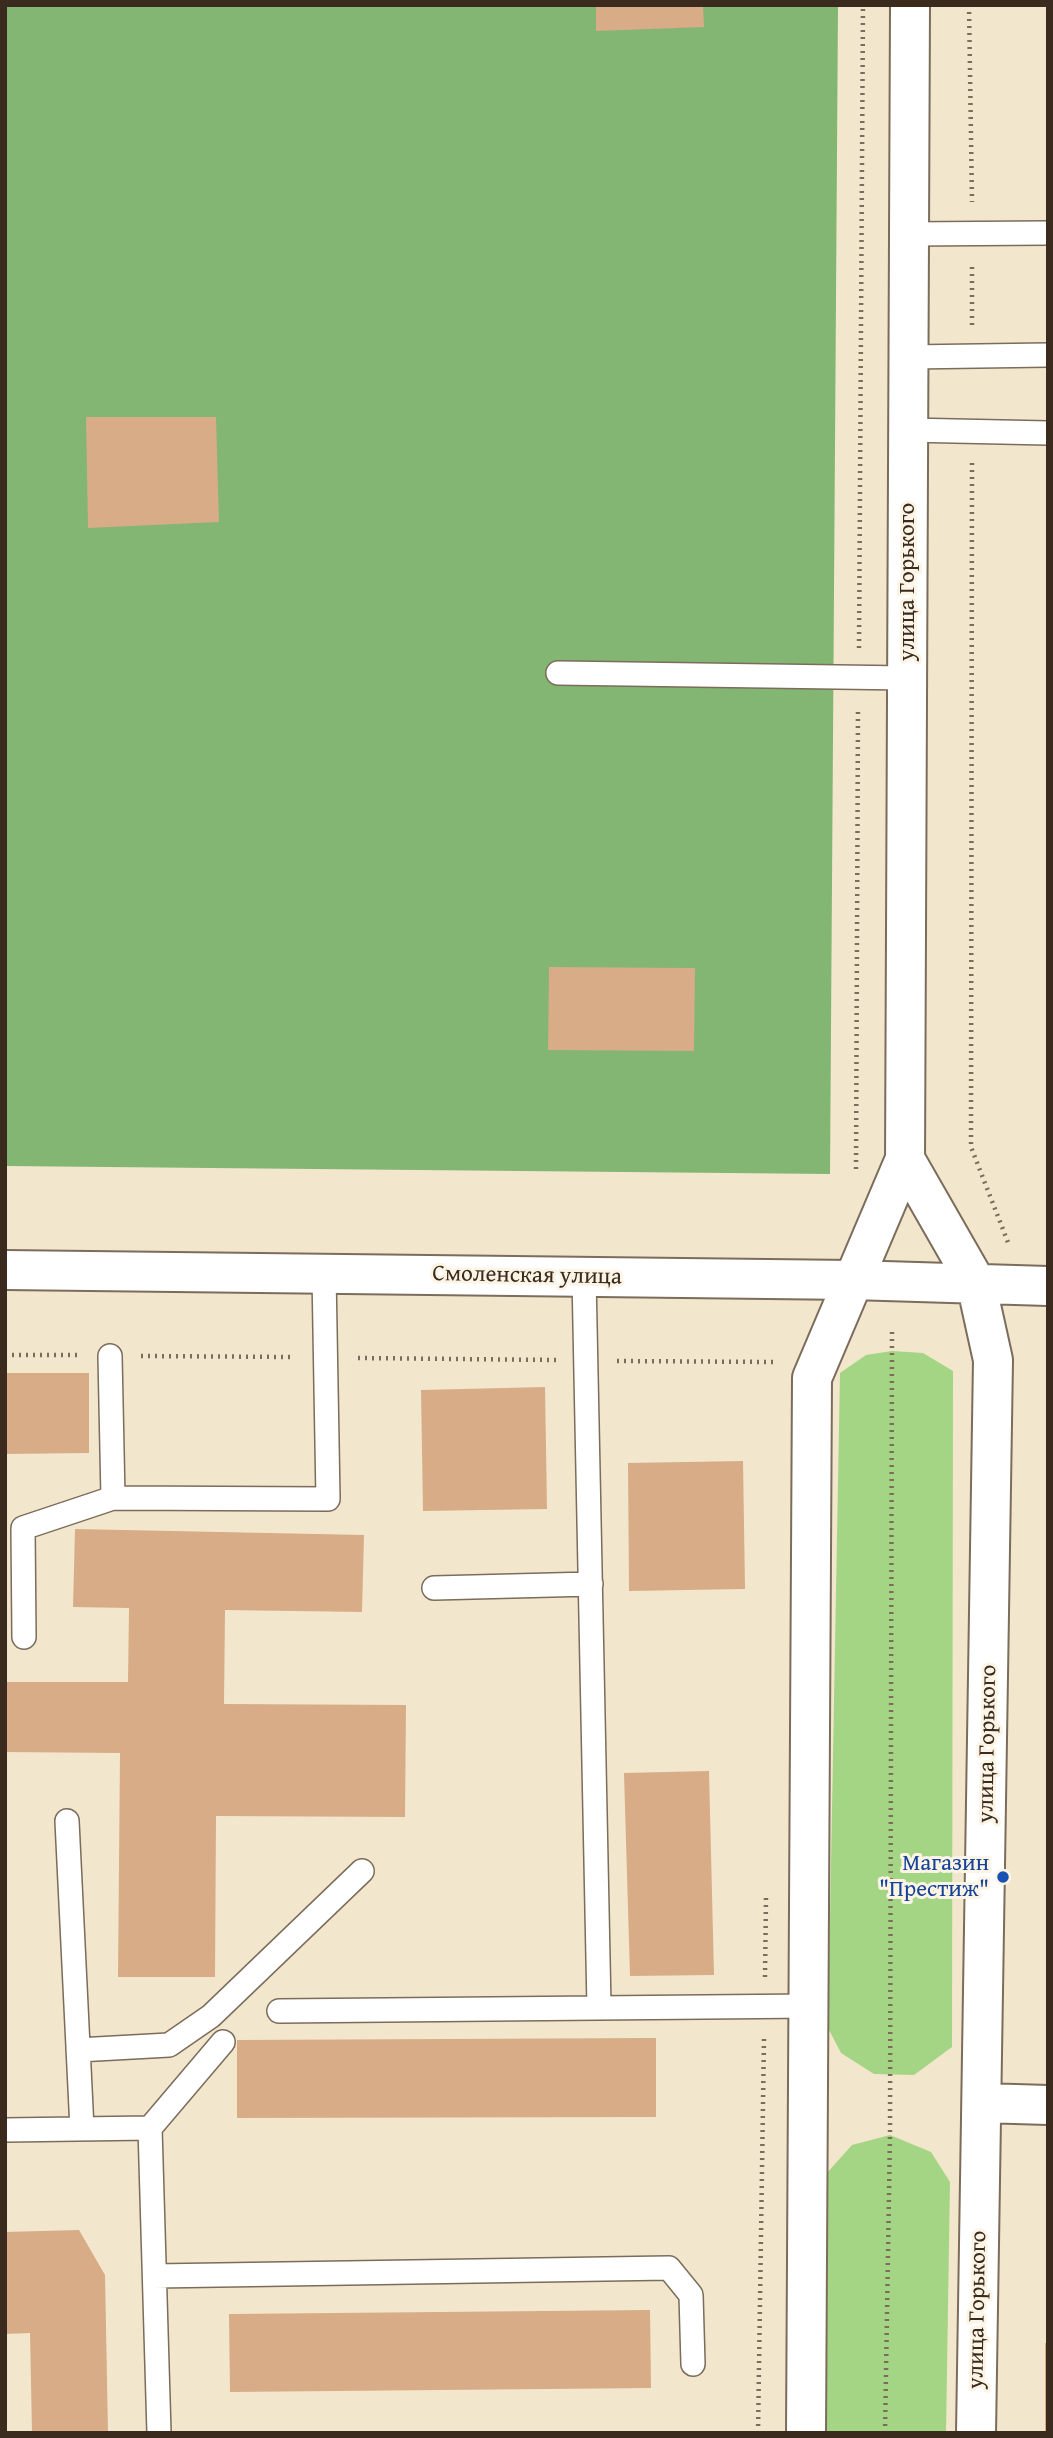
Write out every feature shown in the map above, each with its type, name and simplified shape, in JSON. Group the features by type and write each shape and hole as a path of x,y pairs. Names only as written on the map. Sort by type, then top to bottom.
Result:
{"street":[{"name":"улица Горького","path":"806,2433 811,2006 812,1378 905,1159 910,5"},
{"name":"улица Горького","path":"905,1159 976,1283 993,1360 976,2433"},
{"name":"Смоленская улица","path":"5,1269 852,1280 1036,1286"},
{"path":"982,2103 1048,2105"}],"lane":[{"path":"909,234 1048,233"},
{"path":"909,357 1048,355"},
{"path":"908,430 1048,433"},
{"path":"558,673 907,678"},
{"path":"24,1637 23,1528 113,1498 328,1499 324,1274"},
{"path":"584,1277 599,2007"},
{"path":"110,1356 113,1498"},
{"path":"434,1588 591,1584"},
{"path":"67,1821 82,2129"},
{"path":"78,2050 169,2045 211,2016 362,1871"},
{"path":"279,2011 764,2004 811,2006"},
{"path":"159,2433 150,2128 223,2042"},
{"path":"5,2130 150,2128"},
{"path":"155,2276 669,2268 691,2295 692,2364"}],"path":[{"path":"856,1175 863,5"},
{"path":"970,5 972,356"},
{"path":"972,432 971,1147 1036,1286"},
{"path":"885,2433 890,2135 892,1332"},
{"path":"774,1376 774,1362 780,1350"},
{"path":"5,1354 774,1362"},
{"path":"758,2433 766,1892"}],"green space":[{"path":"5,5 838,5 830,1174 5,1166"},
{"path":"892,1351 923,1353 953,1371 952,2047 914,2075 874,2074 841,2053 828,2028 840,1373 866,1355"},
{"path":"890,2135 931,2152 950,2182 946,2433 822,2433 826,2174 852,2145"}],"building":[{"path":"596,5 703,5 704,27 596,31"},
{"path":"86,417 216,417 219,522 88,528"},
{"path":"549,967 695,968 694,1051 548,1050"},
{"path":"5,1373 89,1373 89,1453 5,1454"},
{"path":"545,1387 547,1509 423,1511 421,1390"},
{"path":"743,1461 745,1589 629,1591 628,1463"},
{"path":"75,1529 364,1535 362,1612 225,1610 224,1704 406,1705 405,1817 216,1816 215,1977 118,1977 120,1753 5,1752 5,1682 128,1682 129,1608 73,1607"},
{"path":"709,1771 714,1975 630,1976 624,1773"},
{"path":"656,2038 656,2117 237,2118 237,2040"},
{"path":"79,2230 105,2275 108,2433 32,2433 30,2333 5,2334 5,2232"},
{"path":"650,2310 651,2388 230,2392 229,2314"},
{"path":"1045,2343 1048,2343 1048,2433 1045,2433"}],"place":[{"name":"Магазин \"Престиж\"","path":"1003,1877"}]}
